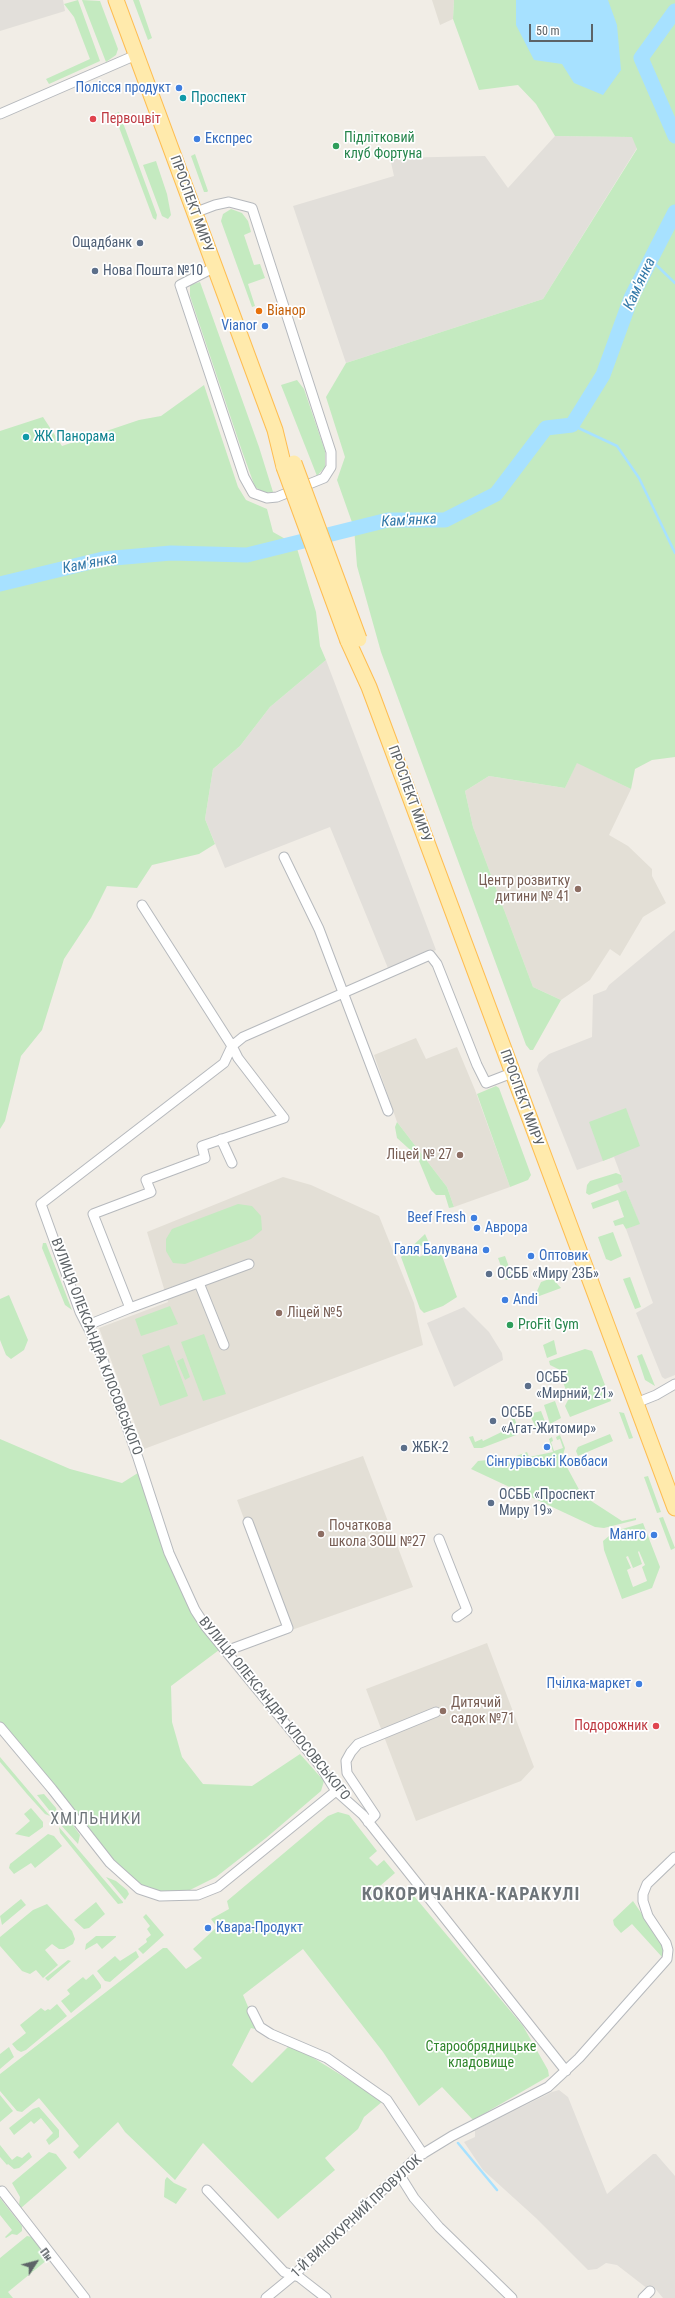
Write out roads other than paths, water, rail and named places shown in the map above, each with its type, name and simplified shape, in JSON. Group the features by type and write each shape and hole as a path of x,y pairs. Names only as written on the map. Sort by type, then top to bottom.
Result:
{"main road":[{"name":"ПРОСПЕКТ МИРУ","path":"116,0 289,465 369,687 512,1073 675,1508"}],"street":[{"path":"0,114 136,54"},
{"path":"194,213 229,202 252,208 331,452 331,467 324,478 277,497 267,498 253,493 244,478 180,285 215,267"},
{"path":"284,857 319,929 388,1111"},
{"path":"130,1308 93,1214 151,1192 146,1180 205,1158 202,1146 284,1118 257,1085 238,1058 232,1046 142,905"},
{"path":"232,1046 243,1036 430,955 437,964 477,1065 486,1083 512,1073"},
{"name":"ВУЛИЦЯ ОЛЕКСАНДРА КЛОСОВСЬКОГО","path":"232,1046 224,1063 41,1204 80,1312 88,1324 99,1349 136,1451 169,1553 195,1610 226,1651 321,1767 336,1791 368,1822 566,2071"},
{"path":"221,1139 232,1163"},
{"path":"88,1324 249,1264"},
{"path":"199,1283 224,1345"},
{"path":"636,1402 656,1395 675,1384"},
{"path":"226,1651 288,1628 248,1522"},
{"path":"439,1539 467,1610 457,1617"},
{"path":"368,1822 375,1815 346,1773 346,1761 351,1752 358,1744 436,1712"},
{"path":"0,1727 52,1789 95,1846 124,1877 139,1889 160,1896 185,1897 210,1892 226,1882 336,1791"},
{"name":"1-Й ВИНОКУРНИЙ ПРОВУЛОК","path":"266,2298 294,2276 399,2174 424,2154 548,2086 566,2071 666,1958 668,1950 666,1943 648,1916 642,1901 647,1884 675,1857"},
{"path":"252,2011 260,2027 266,2031 327,2058 387,2100 424,2154"},
{"path":"399,2174 414,2198 439,2227 512,2298"},
{"path":"207,2190 284,2272 294,2276 326,2298"},
{"path":"2,2191 85,2298"},
{"path":"643,2298 650,2291"}],"water":[{"path":"516,0 608,0 617,25 621,70 603,95 574,83 562,64 534,60 516,25"}],"waterway":[{"name":"Кам'янка","path":"675,11 641,58 675,136"},
{"name":"Кам'янка","path":"0,584 103,559 171,553 247,555 388,520 445,520 496,494 546,428 572,425 603,375 631,298 675,212"},
{"path":"651,260 675,283"},
{"path":"572,425 617,446 639,478 675,553"},
{"path":"458,2143 497,2190"}],"place":[{"name":"Полісся продукт","path":"179,88"},
{"name":"Проспект","path":"183,98"},
{"name":"Первоцвіт","path":"93,119"},
{"name":"Експрес","path":"197,139"},
{"name":"Підлітковий клуб Фортуна","path":"336,146"},
{"name":"Ощадбанк","path":"140,243"},
{"name":"Нова Пошта №10","path":"95,271"},
{"name":"Віанор","path":"259,311"},
{"name":"Vianor","path":"265,326"},
{"name":"ЖК Панорама","path":"26,437"},
{"name":"Центр розвитку дитини № 41","path":"578,889"},
{"name":"Ліцей № 27","path":"460,1155"},
{"name":"Beef Fresh","path":"474,1218"},
{"name":"Аврора","path":"477,1228"},
{"name":"Галя Балувана","path":"486,1250"},
{"name":"Оптовик","path":"531,1256"},
{"name":"ОСББ «Миру 23Б»","path":"489,1274"},
{"name":"Andi","path":"505,1300"},
{"name":"Ліцей №5","path":"279,1313"},
{"name":"ProFit Gym","path":"510,1325"},
{"name":"ОСББ «Мирний, 21»","path":"528,1386"},
{"name":"ОСББ «Агат-Житомир»","path":"493,1421"},
{"name":"Сінгурівські Ковбаси","path":"547,1447"},
{"name":"ЖБК-2","path":"404,1448"},
{"name":"ОСББ «Проспект Миру 19»","path":"491,1503"},
{"name":"Початкова школа ЗОШ №27","path":"321,1534"},
{"name":"Манго","path":"654,1535"},
{"name":"Пчілка-маркет","path":"639,1684"},
{"name":"Дитячий садок №71","path":"443,1711"},
{"name":"Подорожник","path":"656,1726"},
{"name":"Квара-Продукт","path":"208,1928"}],"district":[{"name":"ХМІЛЬНИКИ","path":"96,1820"},
{"name":"КОКОРИЧАНКА-КАРАКУЛІ","path":"471,1895"}],"park label":[{"name":"Старообрядницьке кладовище","path":"481,2056"}]}
